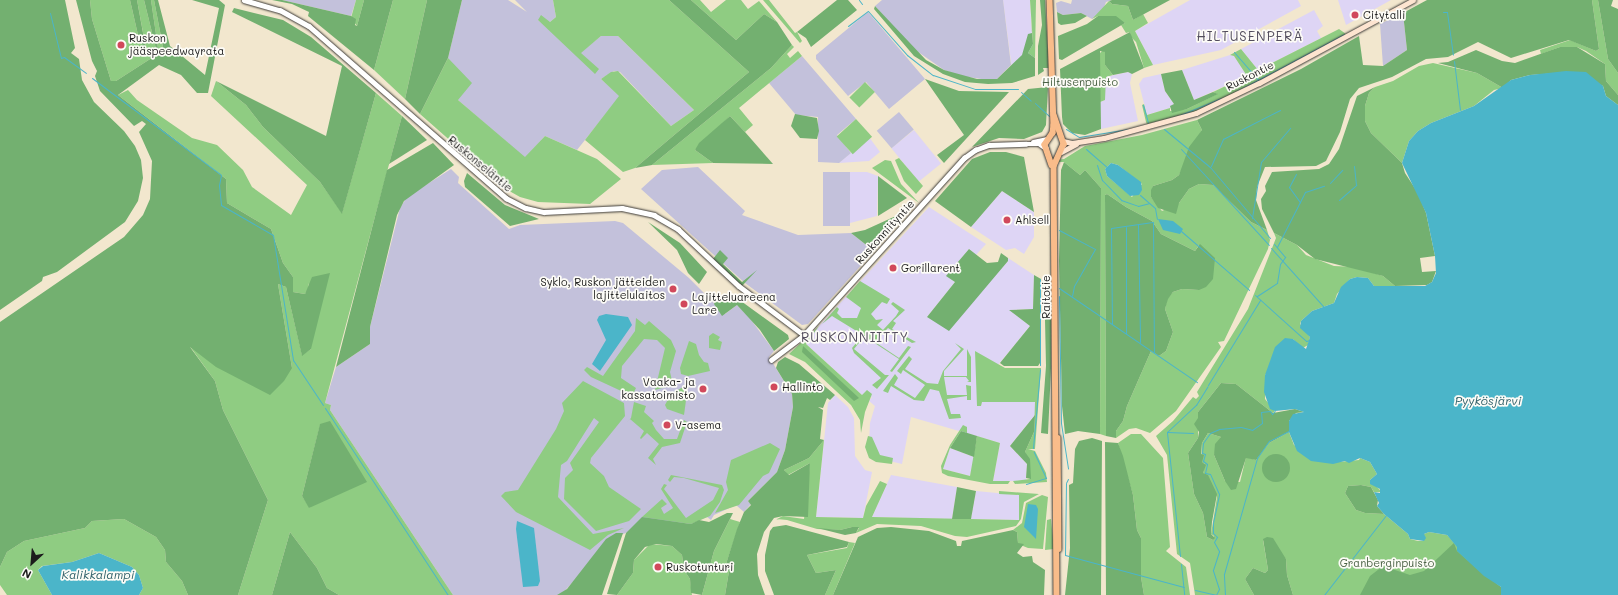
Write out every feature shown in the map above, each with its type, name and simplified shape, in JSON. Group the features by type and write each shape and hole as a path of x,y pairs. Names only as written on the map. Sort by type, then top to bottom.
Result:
{"main road":[{"path":"1051,0 1054,130 1048,138 1046,149 1059,153"},
{"name":"Ruskontie","path":"1059,153 1084,141 1154,126 1228,99 1413,0"},
{"path":"1048,138 1062,140 1054,115"},
{"name":"Ruskontie","path":"1062,140 1084,141"},
{"name":"Raitotie","path":"1057,595 1057,563 1060,540 1060,478 1056,422 1054,160 1059,153 1062,140"},
{"name":"Raitotie","path":"1046,149 1054,171"}],"street":[{"name":"Ruskonseläntie","path":"244,0 280,10 309,26 506,198 526,208 544,212 622,208 654,215 678,229 739,286 804,335"},
{"name":"Ruskonniityntie","path":"1026,144 1048,138"},
{"name":"Ruskonniityntie","path":"771,360 804,335 964,158 975,150 989,145 1040,144 1046,149"}],"shaded area":[{"path":"282,0 356,0 351,16"},
{"path":"462,0 508,0 527,12 515,0 553,0 556,17 550,22 538,20 599,68 580,53 601,36 618,36 694,110 671,126 620,72 614,71 601,79 620,96 577,150 545,136 525,158 458,100 448,58"},
{"path":"882,0 1003,0 1011,65 997,79 988,80 961,76 944,70 911,47 875,6"},
{"path":"1003,0 1030,0 1034,71 1013,77"},
{"path":"1072,0 1112,0 1106,2 1103,10 1092,19 1081,13 1063,15 1057,12 1056,3 1061,1 1071,4"},
{"path":"1190,0 1298,0 1301,6 1221,50 1153,65 1135,31"},
{"path":"1338,0 1391,0 1346,25"},
{"path":"1314,10 1323,26 1317,31 1321,38 1258,70 1241,49"},
{"path":"868,12 925,79 889,109 866,82 848,96 816,59 816,55"},
{"path":"1403,13 1407,50 1383,66 1380,24"},
{"path":"1230,55 1234,56 1247,76 1194,100 1182,70"},
{"path":"802,56 856,119 837,135 851,153 839,163 818,162 818,117 796,115 769,83"},
{"path":"1128,72 1132,74 1130,83 1138,121 1101,129 1100,102 1105,100 1105,77"},
{"path":"1161,74 1165,91 1174,104 1170,108 1147,115 1139,84 1143,78"},
{"path":"899,112 914,130 892,148 877,131"},
{"path":"914,130 941,163 919,182 891,148"},
{"path":"869,137 880,152 869,161 839,163"},
{"path":"698,167 745,211 742,215 798,235 851,233 874,251 808,324 802,325 745,283 641,189 662,170"},
{"path":"451,169 459,177 458,183 509,229 520,225 615,221 623,223 689,278 725,314 737,305 749,317 774,351 769,357 792,394 793,407 785,450 777,472 748,501 751,504 744,512 736,505 714,515 711,520 707,517 691,524 655,520 612,539 561,595 453,595 330,410 331,405 325,403 336,367 370,344 370,327 400,208 407,197"},
{"path":"823,172 850,172 850,226 823,226"},
{"path":"850,172 867,172 878,176 877,216 850,223"},
{"path":"1002,191 1034,212 1034,237 1024,254 1015,248 1006,250 971,227"},
{"path":"929,207 986,244 976,255 969,249 947,276 955,282 927,317 978,295 1008,261 1008,258 1034,275 1033,309 1010,310 1030,326 998,365 1035,402 1035,415 1010,446 1027,464 1026,481 993,481 1000,443 911,417 902,464 881,459 869,444 870,423 875,406 869,401 872,397 862,395 806,344 819,326"},
{"path":"835,395 848,407 854,418 855,456 865,470 872,472 863,518 816,517 828,403"},
{"path":"950,448 974,457 970,476 943,469"},
{"path":"891,475 957,487 952,519 872,517"},
{"path":"976,491 1019,495 1019,520 971,519"}],"green space":[{"path":"0,0 65,0 75,48 71,53 79,59 82,80 94,102 124,131 135,146 141,160 143,178 138,201 125,222 57,272 43,277 42,281 0,310"},
{"path":"76,0 90,0 92,19 111,81 116,81 161,52 163,47 154,0 158,0 170,46 205,75 219,8 192,0 219,0 225,5 208,93 197,93 181,75 159,65 118,95 226,179 227,203 271,229 283,263 293,277 293,292 305,294 312,277 330,273 311,349 302,356 286,287 278,284 292,368 284,381 270,395 216,367 190,347 215,381 223,410 268,500 238,595 188,595 182,581 166,562 165,550 156,537 124,519 92,521 85,528 24,541 7,552 0,567 0,322 124,237 143,215 150,199 152,161 139,132 146,124 142,121 134,126 100,91 95,76 97,71 92,61"},
{"name":"Ruskon jääspeedwayrata","path":"90,0 130,0 138,35 147,54 137,0 144,0 156,49 158,48 151,0 154,0 163,47 161,52 116,81 111,81 92,19"},
{"path":"130,0 137,0 147,55 138,35"},
{"path":"144,0 151,0 158,48 156,49"},
{"path":"272,0 282,0 351,16 356,19 355,25 357,26 364,0 393,0 374,70 308,16 309,12 292,4"},
{"path":"356,0 364,0 357,26 351,18"},
{"path":"393,0 427,0 405,99 374,70"},
{"path":"427,0 462,0 448,58 420,114 405,99"},
{"path":"553,0 669,0 749,72 635,168 623,172 585,140 619,96 601,79 611,72 618,71 671,126 694,110 618,36 601,36 581,53 599,69 595,74 538,20 541,15 550,22 556,17"},
{"path":"669,0 691,0 736,40 764,14 777,22 792,45 771,68 652,165 635,168 749,72"},
{"path":"691,0 700,0 711,12 726,0 741,0 748,9 759,1 777,22 764,14 736,40"},
{"path":"763,0 769,0 795,33 797,32 802,41 800,43"},
{"path":"837,0 848,0 857,10 811,47 806,38 797,32"},
{"path":"1030,0 1036,0 1035,58 1028,53 1033,44"},
{"path":"1040,0 1045,0 1049,68 1043,68 1044,71 1038,75 1038,46 1042,25"},
{"path":"1170,0 1133,20 1128,6 1112,4 1109,1"},
{"path":"1427,0 1592,0 1599,49 1596,51 1569,40 1511,58 1478,42 1448,57 1426,59 1392,77 1359,88 1350,99 1340,132 1326,161 1316,166 1265,167 1257,187 1256,200 1267,230 1251,222 1213,185 1199,184 1189,189 1179,203 1176,214 1158,208 1151,197 1151,190 1153,186 1172,180 1179,175 1189,147 1202,130 1197,120 1301,69 1359,36 1363,65 1383,66 1407,50 1403,13"},
{"path":"1592,0 1598,0 1608,59 1618,73 1618,95 1606,81 1605,64 1586,51 1577,47 1560,47 1541,54 1540,50 1570,40 1596,51 1599,49"},
{"path":"1598,0 1613,0 1611,6 1618,9 1618,73 1608,59"},
{"path":"1109,1 1112,4 1128,6 1133,20 1143,14 1148,23 1135,31 1153,65 1144,68 1136,42 1131,37 1130,32 1126,33 1121,25 1125,23 1098,16 1092,19"},
{"path":"875,6 926,60 944,70 977,79 997,79 1022,55 1028,34 1032,33 1031,17 1033,44 1028,53 1035,58 1035,76 1012,83 988,84 965,82 943,74 914,56 874,9"},
{"path":"234,8 283,20 311,37 376,93 342,214 320,182 263,127 246,105 216,81 326,136 342,66 232,12"},
{"path":"1057,12 1063,15 1081,13 1087,16 1075,23 1061,25 1058,23"},
{"path":"1098,16 1116,16 1125,23 1062,60 1059,59 1058,36 1087,24"},
{"path":"1339,29 1346,34 1259,81 1194,112 1147,124 1146,122 1142,105 1144,104 1147,115 1170,108 1170,111 1187,109 1217,94 1213,92 1247,76 1234,56 1230,55 1241,49 1258,70"},
{"name":"Hiltusenpuisto","path":"1130,32 1144,68 1132,74 1128,72 1113,75 1105,65 1105,52 1100,51 1101,129 1085,135 1072,133 1063,124 1060,69"},
{"path":"792,45 794,47 787,54 790,58 798,51 802,56 739,108 753,125 745,132 730,116 695,150 713,163 652,165 771,68"},
{"path":"1560,47 1577,47 1605,64 1606,81 1618,95 1618,105 1606,96 1603,86 1573,72 1530,75 1511,80 1503,88 1477,73 1438,63 1448,62 1476,50 1502,61 1515,63"},
{"path":"1103,50 1105,52 1105,65 1113,75 1106,77 1105,100 1100,102 1099,54"},
{"path":"448,58 472,83 458,100 525,157 545,136 597,159 621,179 590,204 538,202 520,197 504,188 420,114"},
{"path":"1433,63 1477,73 1503,88 1494,90 1474,106 1431,123 1418,131 1409,141 1402,163 1371,133 1365,121 1365,106 1369,93 1375,87 1393,81 1419,66"},
{"path":"1182,70 1194,100 1213,92 1218,94 1187,109 1172,113 1170,106 1174,104 1165,91 1161,74"},
{"path":"925,79 959,91 1009,92 944,163 937,155 964,135"},
{"path":"216,81 246,105 263,127 320,182 342,213 376,93 402,116 325,403 331,405 330,410 453,595 339,595 327,588 317,568 290,532 272,595 238,595 268,500 223,410 215,381 189,345 292,368 278,284 286,287 302,355 311,349 309,283 305,294 293,292 293,277 283,263 271,229 227,203 226,179 118,95 128,90 137,100 192,138 217,145 243,170 252,187 291,215 307,185 211,96","holes":["320,425 310,508 302,496"]},
{"path":"865,82 875,92 859,107 849,98"},
{"path":"1048,87 1046,125 1042,132 1024,139 999,138 972,147 1028,89"},
{"path":"1375,87 1369,93 1365,106 1365,121 1371,133 1402,163 1405,173 1418,193 1426,213 1435,256 1420,258 1422,272 1436,271 1432,282 1427,285 1395,286 1383,276 1315,259 1297,245 1274,233 1262,209 1261,199 1266,191 1265,186 1272,172 1319,169 1329,164 1339,149 1357,96"},
{"path":"795,114 817,118 819,131 817,139 800,138 791,126"},
{"path":"402,116 427,140 389,164"},
{"path":"730,116 773,164 713,163 695,150 699,143"},
{"path":"856,119 872,137 853,154 837,136"},
{"path":"1197,120 1202,130 1179,175 1172,180 1153,186 1151,197 1162,211 1179,203 1189,189 1199,184 1213,185 1251,222 1267,230 1270,240 1268,249 1224,341 1218,342 1221,347 1176,411 1150,433 1136,428 1129,429 1116,438 1116,431 1123,421 1127,406 1151,351 1159,356 1166,351 1173,332 1165,309 1167,299 1173,292 1182,289 1199,290 1199,245 1195,251 1161,234 1152,221 1126,207 1107,194 1105,195 1106,436 1100,434 1101,188 1085,170 1080,175 1064,162 1055,162 1056,160 1064,159 1085,146 1142,135","holes":["1111,163 1118,165 1142,184 1132,197 1107,176 1105,169"]},
{"path":"433,143 454,165 404,201 397,215 370,327 370,344 336,367 387,170"},
{"path":"990,152 1006,152 1024,157 1034,212 1002,191 971,227 935,201 972,159"},
{"path":"899,158 923,186 916,194 904,181 895,160"},
{"path":"885,160 891,161 901,184 919,203 872,168"},
{"path":"1064,162 1080,175 1085,170 1101,188 1100,434 1078,431 1065,434 1062,406 1059,261 1061,170"},
{"path":"467,173 505,205 539,219 510,226 465,187 464,181"},
{"path":"878,176 907,198 878,216"},
{"path":"1107,194 1126,207 1152,221 1161,234 1195,251 1200,244 1215,258 1213,279 1206,287 1199,290 1182,289 1173,292 1168,299 1165,309 1173,332 1166,351 1159,356 1151,351 1127,406 1123,421 1116,431 1116,438 1106,436 1105,195"},
{"path":"909,210 874,251 851,233 865,230"},
{"path":"648,222 680,243 707,272 699,284 688,273 677,250"},
{"name":"Granberginpuisto","path":"1274,233 1297,245 1306,255 1334,266 1355,267 1383,276 1395,286 1374,286 1368,278 1357,277 1350,279 1337,294 1334,303 1312,311 1301,321 1300,324 1310,337 1308,345 1303,348 1293,339 1265,375 1265,399 1275,411 1273,413 1236,384 1221,383 1198,412 1198,438 1188,453 1194,494 1203,513 1207,537 1213,540 1214,536 1211,534 1217,497 1203,473 1205,464 1201,462 1202,443 1208,433 1221,437 1214,455 1225,481 1240,482 1246,457 1256,460 1269,443 1289,432 1294,445 1328,463 1359,460 1360,458 1370,462 1377,474 1370,480 1382,492 1374,492 1371,487 1361,485 1348,486 1345,493 1356,510 1365,513 1384,514 1408,534 1410,539 1424,541 1424,534 1429,532 1447,535 1501,595 1293,595 1287,575 1286,559 1263,540 1268,570 1265,573 1253,568 1245,579 1254,595 1195,595 1190,563 1177,554 1167,455 1156,436 1173,421 1193,397 1196,399 1199,396 1197,392 1248,309 1276,238"},
{"path":"969,249 987,263 998,262 1001,253 1008,258 1008,261 949,331 927,317 955,282 946,276"},
{"path":"720,250 728,258 723,264 742,282 757,270 742,286 713,259"},
{"path":"1034,275 1041,279 1040,363 1038,366 1004,366 1000,363 1030,326 1009,310 1033,309"},
{"path":"860,281 890,299 887,304 882,302 871,314 876,320 883,319 877,325 883,330 896,316 899,311 891,304 893,302 905,310 893,321 896,323 892,329 916,342 912,343 888,328 875,342 899,358 908,346 911,347 892,372 890,371 899,359 864,336 866,340 863,338 854,349 885,375 889,375 877,389 872,385 881,378 854,353 852,348 863,335 832,316 822,324 837,307 839,309 837,313 842,318 857,318 861,308 846,297"},
{"path":"728,295 734,296 788,335 789,339 774,351 760,330 737,305 722,316 714,304 716,299"},
{"path":"1048,316 1051,318 1051,368 1048,434 1041,433 1046,366 1045,320"},
{"path":"636,318 645,325 649,321 671,340 676,351 670,372 673,385 655,390 665,348 657,340 644,339 622,366 621,378 636,388 632,396 591,377 584,370 587,367 603,376 635,331"},
{"path":"819,326 806,344 862,395 867,390 872,394 865,412 861,433 860,420 851,405 805,362 789,354"},
{"path":"713,333 720,337 718,340 722,342 720,350 709,348 709,336"},
{"path":"689,341 696,344 699,355 704,362 708,363 710,371 688,376 681,374 680,368"},
{"path":"955,343 964,349 944,371 944,376 967,376 967,349 971,357 971,382 967,382 969,381 966,377 944,377 947,395 967,395 966,385 971,386 971,400 967,400 967,396 947,399 951,414 960,414 961,418 949,419 939,391 930,389 924,401 914,400 891,386 888,393 883,391 895,374 898,378 894,385 915,398 925,385 903,370 901,374 897,371 909,356 912,359 905,369 927,383 938,384 943,371 961,349"},
{"path":"803,346 859,398 854,401 802,352"},
{"path":"975,351 1005,368 1041,368 1035,449 1028,449 1035,451 1046,473 1047,482 1015,484 1013,481 1030,479 1025,452 1034,432 1035,402 982,402 981,406 977,406"},
{"path":"785,357 799,364 835,395 830,400 827,398 823,408 818,407 823,410 820,439 824,440 809,458 784,470 789,475 810,463 808,517 783,516 774,518 764,532 757,554 758,575 765,595 725,595 729,571 726,568 726,564 744,512 751,505 748,501 777,472 785,450 793,407 792,394 776,368 778,362"},
{"path":"583,381 624,403 625,416 591,458 590,463 604,476 609,487 641,509 629,521 596,531 564,499 565,478 573,470 570,463 599,422 594,418 567,461 561,465 558,497 593,534 624,528 608,535 590,550 516,512 501,496 505,492 518,490 556,429 564,411 562,403"},
{"path":"1221,383 1236,384 1273,413 1295,409 1304,412 1296,413 1289,421 1289,432 1269,443 1256,460 1246,458 1236,489 1231,490 1225,481 1214,455 1215,444 1221,437 1208,433 1202,443 1201,454 1204,455 1202,462 1206,465 1203,473 1208,475 1217,494 1212,522 1211,534 1215,538 1213,540 1207,537 1203,513 1194,494 1188,453 1198,438 1199,432 1194,424 1198,418 1198,412"},
{"path":"683,387 687,393 684,415 667,409 665,405 671,394"},
{"path":"634,402 646,406 644,412 654,421 652,423 664,439 677,439 684,420 687,422 680,443 662,447 653,459 656,465 648,458 659,444 647,433 641,439 640,438 644,431 630,419"},
{"path":"1035,415 1034,432 1025,452 1030,459 1031,479 1026,478 1027,464 1010,446"},
{"path":"330,421 367,482 309,508 302,496 320,424"},
{"path":"963,425 967,427 967,433 961,431 950,448 943,469 970,476 977,436 1000,443 993,481 1010,481 1008,484 990,484 948,476 942,473 941,466 950,445"},
{"path":"961,431 977,436 974,457 950,448"},
{"path":"1131,434 1141,434 1163,458 1170,547 1166,551 1186,567 1190,595 1144,595 1141,577 1141,538 1137,530 1133,495 1118,443"},
{"path":"868,436 872,437 880,455 893,458 892,464 876,462 869,458 865,447"},
{"path":"1092,438 1102,441 1101,595 1065,595 1070,548 1069,485 1073,483 1075,449 1079,441"},
{"path":"824,440 816,517 863,518 866,506 880,481 887,484 872,517 1019,520 1019,495 999,494 999,491 1039,494 1024,502 1021,519 1016,526 967,537 955,536 921,526 877,524 856,533 859,528 852,527 840,530 817,529 787,520 777,519 783,516 804,519 810,463 788,475 784,470 809,458"},
{"path":"1105,442 1118,443 1123,456 1133,495 1137,530 1141,538 1141,577 1144,595 1106,595"},
{"path":"770,443 780,449 769,473 763,476 739,505 715,513 728,490 726,482 731,460"},
{"path":"1276,454 1286,458 1290,468 1286,478 1276,482 1266,478 1262,468 1266,458"},
{"path":"671,475 722,485 724,490 720,502 710,516 691,524 642,517 662,499 667,504 661,508 664,514 673,508 661,489 664,484 667,485 664,489 686,518 713,500 719,488 684,478 674,477 670,482 668,480"},
{"path":"1361,485 1371,487 1378,500 1377,506 1384,514 1365,513 1356,510 1345,493 1348,486"},
{"path":"957,487 976,491 971,519 952,519"},
{"path":"1042,495 1048,497 1043,549 1028,548 1018,544 1017,532 1013,530 1022,523 1026,503"},
{"path":"727,513 733,513 714,551 702,595 691,593 690,579 684,570 682,555 672,546 656,544 645,547 634,560 633,573 617,595 607,594 626,533 642,517 691,524 699,520 709,522"},
{"path":"124,519 156,537 165,550 166,562 182,581 188,595 139,595 143,588 139,575 132,567 99,553 72,562 42,566 38,570 52,595 7,595 0,585 0,567 7,552 24,541 85,528 92,521"},
{"name":"Ruskotunturi","path":"730,519 740,522 726,564 729,571 725,595 702,595 714,551"},
{"path":"1051,519 1054,549 1045,550 1047,520"},
{"path":"786,525 849,542 847,547 807,555 816,573 836,570 825,595 774,595 765,571 765,555 770,531 773,527"},
{"path":"859,527 856,533 845,535 817,528 840,530"},
{"path":"891,527 929,531 956,541 957,546 961,546 962,541 1013,530 1017,532 1018,543 1024,544 1017,553 1023,557 1032,556 1033,562 1045,570 1044,595 833,595 858,537 877,528"},
{"path":"290,532 317,568 327,588 339,595 272,595"},
{"path":"616,533 623,533 602,595 557,595 567,589 606,539"},
{"path":"1267,537 1273,538 1286,559 1287,575 1293,595 1254,595 1245,579 1253,568 1265,573 1268,570 1263,539"},
{"path":"849,542 855,543 833,595 825,595 836,570 816,573 807,555 847,548"},
{"path":"1454,543 1457,551 1501,587 1501,595 1360,595 1370,576 1383,566 1410,575 1424,571"},
{"name":"Ruskotunturi","path":"650,544 672,546 682,555 684,570 690,579 692,595 617,595 633,573 634,560"}],"water":[{"name":"Pyykösjärvi","path":"1566,71 1586,72 1603,86 1606,96 1618,105 1618,595 1501,595 1501,587 1484,576 1457,551 1457,547 1447,535 1429,532 1424,534 1426,538 1424,541 1410,539 1408,534 1384,514 1377,506 1379,503 1374,492 1380,493 1380,489 1370,484 1370,480 1377,474 1370,462 1360,458 1349,463 1345,461 1333,464 1311,461 1297,451 1289,432 1289,421 1293,414 1304,412 1295,409 1275,411 1270,409 1264,392 1265,375 1275,347 1285,338 1293,339 1306,349 1310,337 1300,328 1301,321 1312,311 1334,303 1341,287 1350,279 1357,277 1368,278 1374,286 1425,286 1432,282 1436,273 1435,256 1426,213 1402,163 1409,141 1418,131 1431,123 1474,106 1511,80 1530,75"},
{"path":"1111,163 1118,165 1141,182 1142,190 1139,195 1130,196 1107,176 1105,169"},
{"path":"1158,219 1173,221 1183,229 1180,234 1163,230"},
{"path":"606,314 628,317 632,325 600,371 592,364 606,340 597,320 599,316"},
{"path":"1028,504 1036,505 1038,509 1036,539 1024,527"},
{"path":"517,521 534,528 540,581 538,586 523,587 516,529"},
{"name":"Kalikkalampi","path":"99,553 132,567 139,575 143,588 139,595 52,595 38,570 43,566 72,562"}],"waterway":[{"path":"859,0 862,4"},
{"path":"848,26 868,11 907,55 933,75 975,89 1018,89"},
{"path":"1443,12 1447,12 1453,55"},
{"path":"50,13 61,58 64,57 86,73"},
{"path":"1237,91 1344,34"},
{"path":"1234,52 1258,80"},
{"path":"1454,61 1460,110"},
{"path":"92,78 221,175 219,185 221,205 273,235 293,360 323,405"},
{"path":"1021,92 1031,101"},
{"path":"1180,115 1221,98"},
{"path":"1035,103 1049,116"},
{"path":"1143,105 1148,122"},
{"path":"1211,166 1223,139 1280,110"},
{"path":"1252,218 1261,162 1290,128"},
{"path":"1066,129 1079,137 1128,129"},
{"path":"1164,129 1210,167 1270,238"},
{"path":"1086,149 1107,167"},
{"path":"1181,149 1269,245"},
{"path":"1097,165 1102,180 1121,200 1138,206 1149,203"},
{"path":"1339,200 1356,185 1354,166"},
{"path":"1330,183 1342,170"},
{"path":"1296,174 1289,187 1300,202"},
{"path":"1277,247 1305,192 1324,186"},
{"path":"1140,195 1155,208 1157,219"},
{"path":"1112,324 1111,228 1153,222 1154,352"},
{"path":"1138,224 1140,342"},
{"path":"1126,227 1126,333"},
{"path":"1059,230 1095,249 1074,286 1072,296"},
{"path":"1181,231 1249,290"},
{"path":"1257,296 1277,283 1280,264 1285,257 1274,244"},
{"path":"1271,248 1324,307"},
{"path":"1040,279 1040,365"},
{"path":"1044,282 1051,287"},
{"path":"1059,288 1197,382"},
{"path":"1255,295 1306,341 1310,340"},
{"path":"1059,296 1061,423 1068,468"},
{"path":"1208,385 1260,300"},
{"path":"1033,448 1040,369"},
{"path":"1180,556 1167,432 1196,405 1208,386"},
{"path":"325,408 448,595"},
{"path":"1216,595 1219,589 1213,570 1219,551 1214,542 1217,537 1213,533 1213,523 1219,494 1210,474 1205,473 1207,464 1203,461 1205,454 1202,453 1203,443 1210,433 1219,429 1241,427 1252,430 1262,423 1261,412 1270,411 1272,414 1275,411"},
{"path":"1225,595 1224,574 1257,458 1269,441 1289,431"},
{"path":"1167,432 1193,433"},
{"path":"1026,484 1046,478 1034,452"},
{"path":"1068,479 1066,483 1065,555 1184,587"},
{"path":"1324,595 1386,515"},
{"path":"1181,564 1184,595"},
{"path":"1195,590 1216,595"}],"place":[{"name":"Citytalli","path":"1355,15"},
{"name":"Ruskon jääspeedwayrata","path":"121,45"},
{"name":"Ahlsell","path":"1007,220"},
{"name":"Gorillarent","path":"893,268"},
{"name":"Syklo, Ruskon jätteiden lajittelulaitos","path":"673,289"},
{"name":"Lajitteluareena Lare","path":"684,304"},
{"name":"Hallinto","path":"774,387"},
{"name":"Vaaka- ja kassatoimisto","path":"703,389"},
{"name":"V-asema","path":"667,425"},
{"name":"Ruskotunturi","path":"658,567"}],"district":[{"name":"HILTUSENPERÄ","path":"1250,36"},
{"name":"RUSKONNIITTY","path":"855,337"}]}
